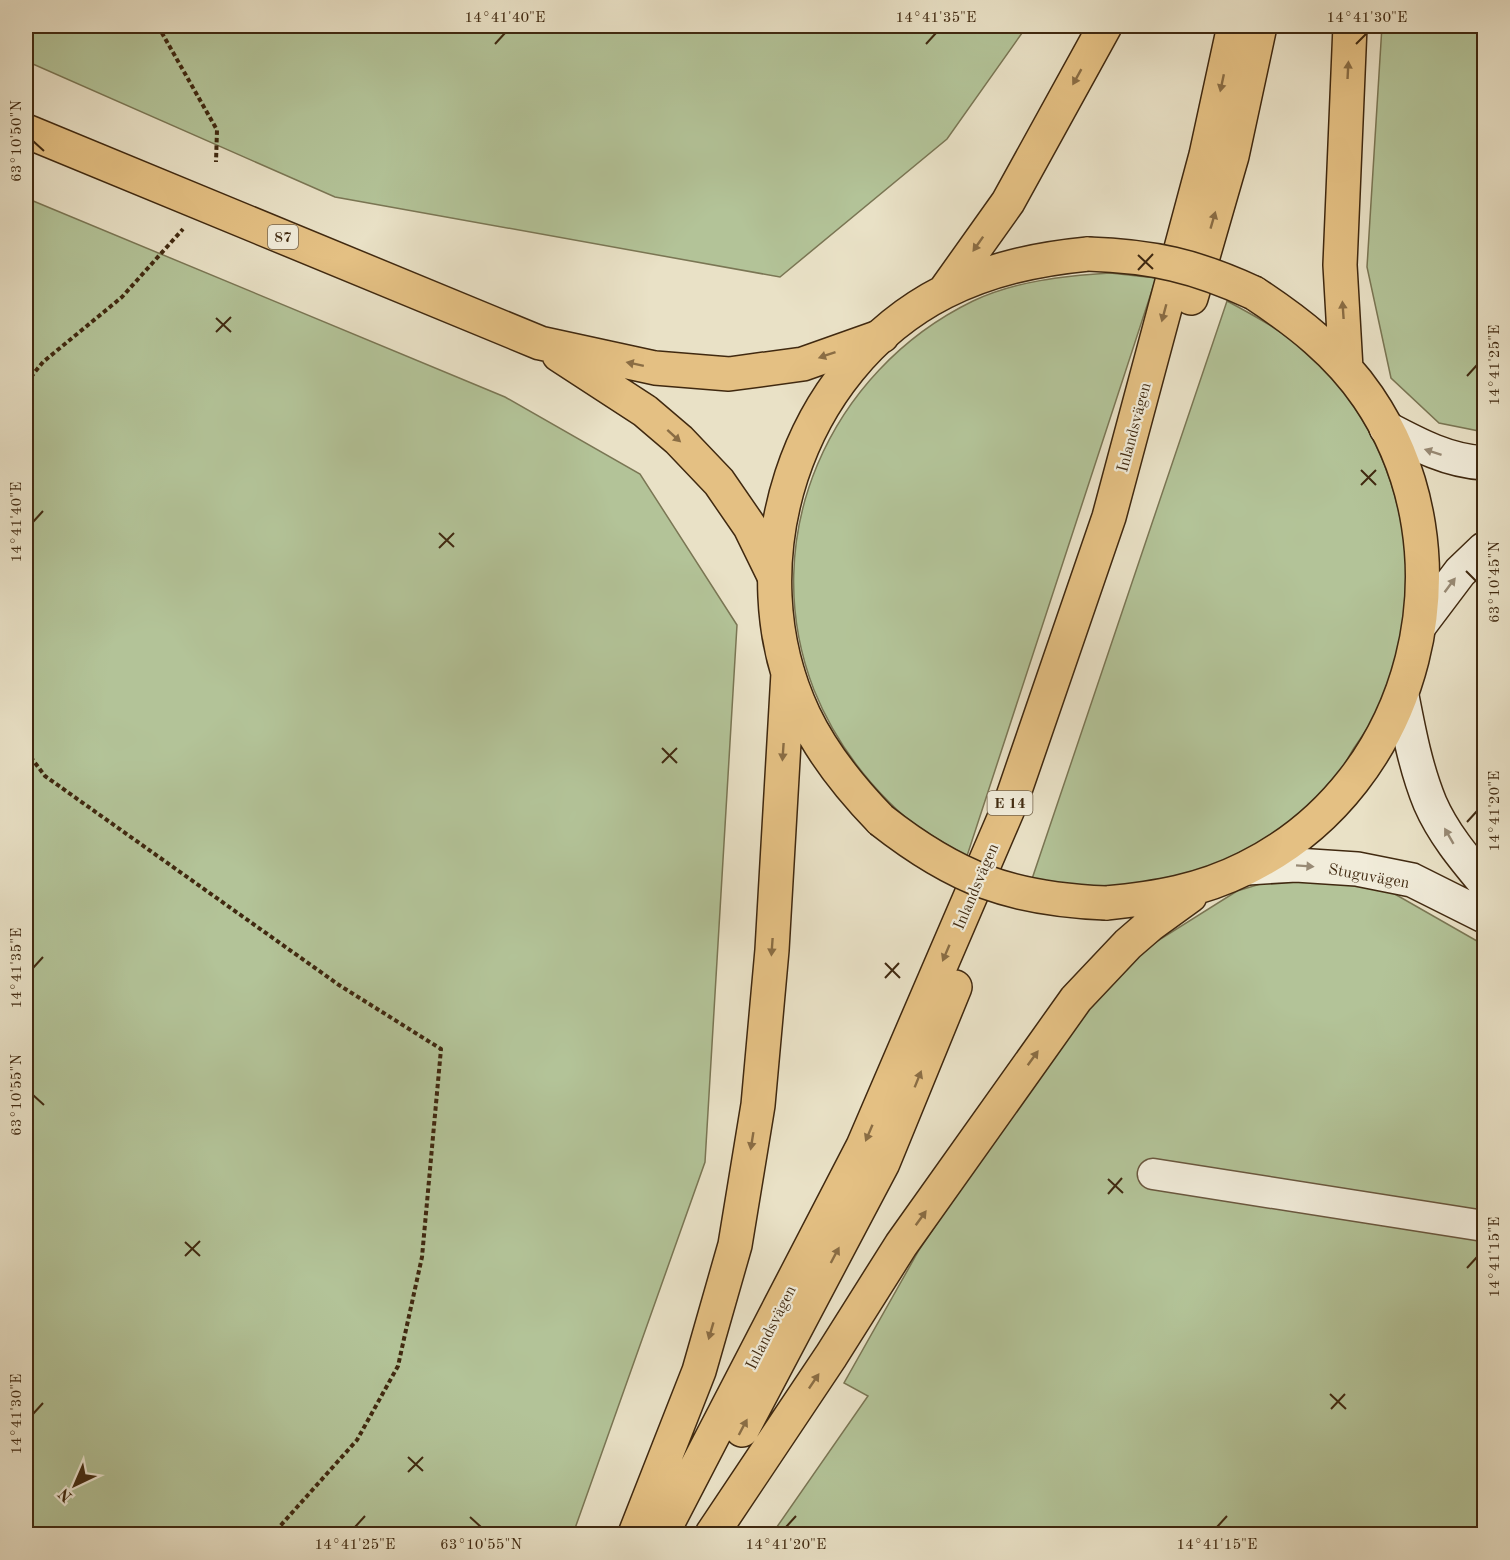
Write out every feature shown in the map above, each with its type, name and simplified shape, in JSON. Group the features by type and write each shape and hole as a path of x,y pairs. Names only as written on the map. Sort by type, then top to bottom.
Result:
{"main road":[{"path":"943,293 1008,202 1105,26"},
{"name":"Inlandsvägen","path":"662,1534 863,1146 1011,802 1109,517 1206,155 1234,26"},
{"name":"Inlandsvägen","path":"686,1534 883,1163 1025,817 1128,518 1232,156 1260,26"},
{"path":"1346,369 1340,265 1350,26"},
{"name":"87","path":"26,131 540,343"},
{"path":"1088,254 1122,255 1168,262 1223,279 1254,294 1288,315 1319,340 1346,369 1368,397 1386,428 1409,484 1422,544 1424,585 1420,625 1413,661 1402,696 1365,765 1340,796 1312,824 1281,848 1247,868 1202,887 1155,899 1106,903 1066,902 1025,895 986,883 940,861 881,820 851,788 825,753 804,714 788,673 777,625 774,576 777,531 787,487 803,444 824,405 844,377 882,336 911,313 943,293 977,277 1013,265 1050,258 1088,254"},
{"path":"540,343 655,368 729,374 803,364 882,336"},
{"path":"540,343 645,411 679,440 719,482 750,527 774,576"},
{"path":"1386,428 1426,450 1469,462 1485,463"},
{"path":"1420,625 1460,572 1485,549"},
{"path":"635,1534 699,1371 735,1245 758,1105 772,950 788,673"},
{"path":"1402,696 1413,747 1430,803 1454,845 1485,882"},
{"name":"Stuguvägen","path":"1247,868 1296,865 1356,870 1412,880 1485,916"},
{"path":"712,1534 831,1356 901,1245 1076,999 1128,944 1202,887"}],"street":[{"path":"1153,1174 1485,1226"}],"path":[{"path":"158,26 217,130 216,162"},
{"path":"26,383 43,362 122,297 183,228"},
{"path":"26,751 45,776 339,986 441,1049 422,1257 398,1366 357,1440 273,1534"}],"green space":[{"path":"26,26 1027,26 947,139 780,277 335,197 26,61"},
{"path":"1382,26 1484,26 1484,432 1439,423 1391,378 1367,267"},
{"path":"26,198 505,397 640,474 737,625 705,1162 573,1534 26,1534"},
{"path":"1110,273 1156,278 967,856 916,825 889,802 866,777 828,721 814,690 798,633 794,575 800,519 817,465 844,415 879,370 922,332 973,301 989,294 1023,284 1057,278"},
{"path":"1227,301 1279,331 1307,353 1335,381 1358,413 1377,447 1391,483 1401,520 1406,559 1406,598 1402,637 1393,678 1380,708 1333,783 1313,804 1266,840 1213,866 1156,882 1103,887 1032,879"},
{"path":"1280,878 1386,889 1484,945 1484,1534 772,1534 868,1396 844,1383 919,1250 1081,1010 1135,955 1237,891"}]}
